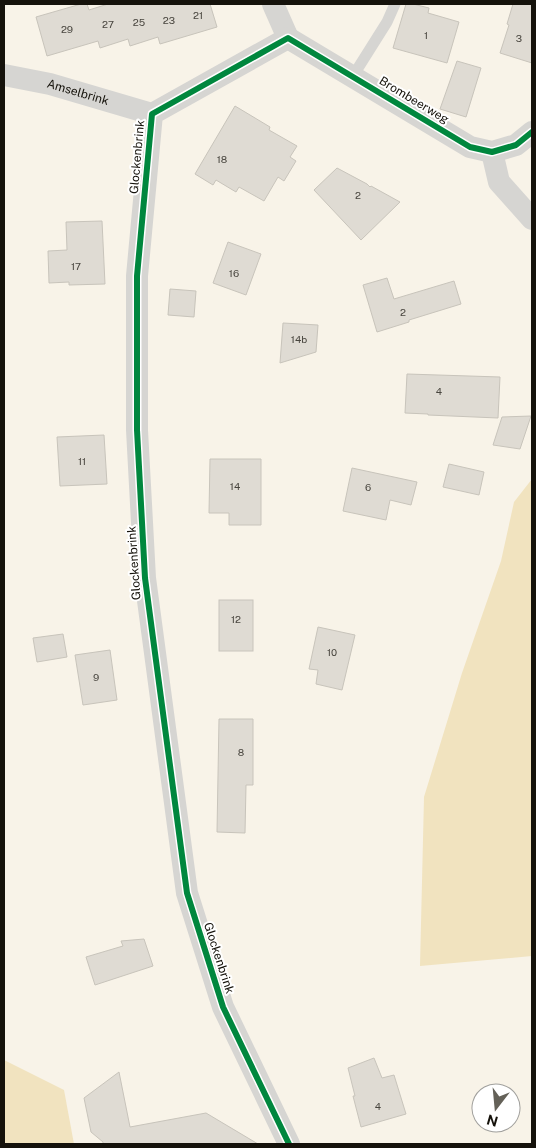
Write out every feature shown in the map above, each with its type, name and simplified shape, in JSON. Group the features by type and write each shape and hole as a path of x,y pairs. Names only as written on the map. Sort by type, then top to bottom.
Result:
{"street":[{"path":"273,4 288,38"},
{"name":"Brombeerweg","path":"288,38 470,147 492,152"},
{"name":"Glockenbrink","path":"288,38 152,114 137,276 137,430 145,578 187,893 224,1007 289,1144"},
{"name":"Amselbrink","path":"4,75 50,84 152,114"},
{"path":"532,132 516,145 492,152 499,182 532,219"}],"lane":[{"path":"353,76 387,22 395,4"}],"shaded area":[{"path":"532,479 532,956 420,966 424,797 462,673 501,561 514,502"},
{"path":"4,1060 64,1090 74,1144 4,1144"}],"building":[{"path":"87,4 89,10 108,4 210,4 217,27 160,44 158,37 130,46 128,39 100,48 98,41 47,56 36,17"},
{"path":"406,4 429,8 428,13 459,22 447,63 393,48"},
{"path":"513,4 532,4 532,63 500,53 509,25 507,24"},
{"path":"457,61 481,68 466,117 440,109"},
{"path":"235,106 270,127 269,130 297,146 290,157 296,161 284,181 278,177 264,201 239,187 236,192 216,180 213,185 195,174"},
{"path":"337,168 400,202 361,240 314,190"},
{"path":"102,221 105,284 69,285 69,282 49,283 48,251 67,250 66,222"},
{"path":"228,242 261,254 246,295 213,283"},
{"path":"387,278 394,299 454,281 461,304 377,332 363,285"},
{"path":"170,289 196,291 194,317 168,315"},
{"path":"283,323 318,325 316,352 280,363"},
{"path":"407,374 500,377 498,418 405,413"},
{"path":"531,416 520,449 493,445 502,417"},
{"path":"104,435 107,484 60,486 57,437"},
{"path":"210,459 261,459 261,525 229,525 229,513 209,513"},
{"path":"449,464 484,472 479,495 443,487"},
{"path":"352,468 417,482 411,505 390,500 386,520 343,511"},
{"path":"219,600 253,600 253,651 219,651"},
{"path":"318,627 355,635 342,690 316,684 318,670 309,669"},
{"path":"63,634 67,657 37,662 33,638"},
{"path":"110,650 117,700 83,705 75,655"},
{"path":"219,719 253,719 253,785 246,785 245,833 217,832"},
{"path":"144,939 153,966 95,985 86,957 123,946 121,941"},
{"path":"374,1058 382,1078 394,1075 406,1114 361,1127 348,1068"},
{"path":"119,1072 130,1127 206,1113 258,1144 103,1144 91,1132 84,1098"}],"cycle path":[{"path":"289,1144 223,1007 187,893 145,578 137,430 137,276 152,114 288,38 470,147 492,152 516,145 532,132"}]}
